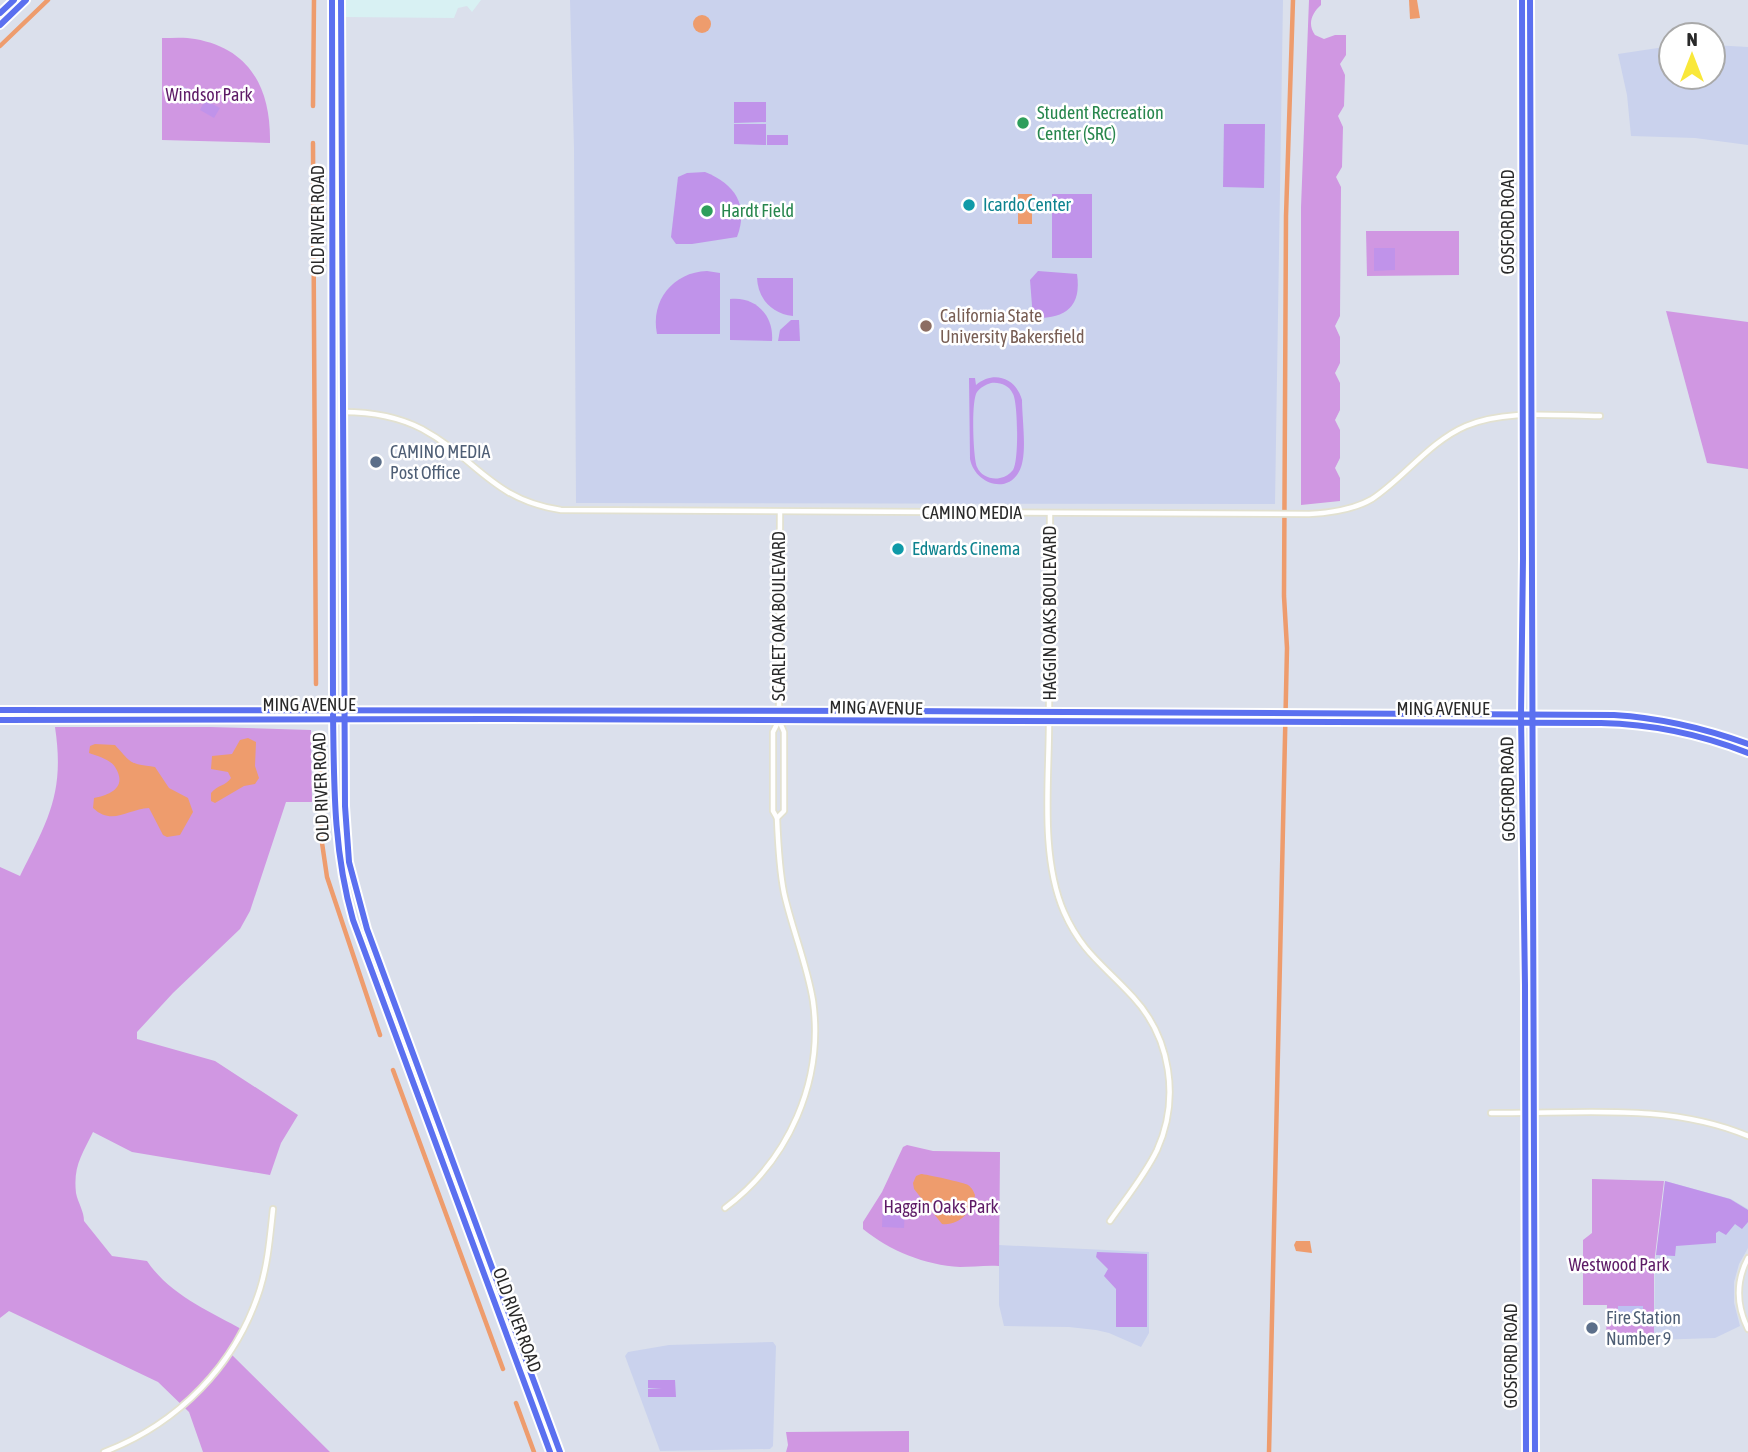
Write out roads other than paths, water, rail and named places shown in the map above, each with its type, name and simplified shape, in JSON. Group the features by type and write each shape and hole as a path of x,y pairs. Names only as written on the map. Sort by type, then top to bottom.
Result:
{"main road":[{"path":"0,13 14,0"},
{"path":"0,24 20,0"},
{"path":"0,24 26,0"},
{"name":"OLD RIVER ROAD","path":"336,0 335,10 341,15 345,825 349,862 357,899 409,1045 560,1452"},
{"name":"OLD RIVER ROAD","path":"336,0 333,720 337,844 353,920 550,1452"},
{"name":"GOSFORD ROAD","path":"1522,0 1532,715 1535,1452"},
{"name":"GOSFORD ROAD","path":"1526,1452 1521,715 1527,416 1530,0"},
{"name":"MING AVENUE","path":"0,710 1614,715 1696,727 1748,744"},
{"path":"1181,723 1210,719 1217,713"},
{"name":"MING AVENUE","path":"0,720 1615,723 1696,735 1748,753"},
{"path":"1522,833 1528,839 1528,876 1533,884"}],"street":[{"name":"CAMINO MEDIA","path":"343,412 379,414 412,424 440,441 506,492 525,502 549,509 1050,513 1328,512 1374,498 1436,444 1457,431 1487,419 1600,416"},
{"name":"SCARLET OAK BOULEVARD","path":"777,818 783,811 784,732 779,720 780,512"},
{"name":"HAGGIN OAKS BOULEVARD","path":"1049,713 1050,513"},
{"name":"SCARLET OAK BOULEVARD","path":"725,1208 751,1186 781,1148 800,1111 813,1061 813,1001 782,881 777,818 773,811 773,732 779,720"},
{"path":"1049,723 1050,859 1059,900 1069,923 1098,965 1137,1001 1151,1021 1164,1052 1169,1074 1169,1108 1160,1142 1150,1164 1110,1221"},
{"path":"1491,1114 1669,1115 1707,1122 1748,1136"},
{"path":"104,1452 141,1435 178,1410 208,1382 224,1361 248,1321 260,1287 273,1209"},
{"path":"1748,1258 1739,1290 1742,1314 1748,1329"}],"waterway":[{"path":"0,46 48,0"},
{"path":"313,106 314,0"},
{"path":"1269,1452 1287,648 1284,596 1286,216 1293,0"},
{"path":"313,143 316,684"},
{"path":"320,751 321,836 327,877 380,1035"},
{"path":"393,1070 503,1369"},
{"path":"516,1403 534,1452"}],"place":[{"name":"Student Recreation Center (SRC)","path":"1023,123"},
{"name":"Icardo Center","path":"969,205"},
{"name":"Hardt Field","path":"707,211"},
{"name":"California State University Bakersfield","path":"926,326"},
{"name":"CAMINO MEDIA Post Office","path":"376,462"},
{"name":"Edwards Cinema","path":"898,549"},
{"name":"Fire Station Number 9","path":"1592,1328"}],"park label":[{"name":"Windsor Park","path":"209,95"},
{"name":"Haggin Oaks Park","path":"941,1207"},
{"name":"Westwood Park","path":"1619,1265"}]}
